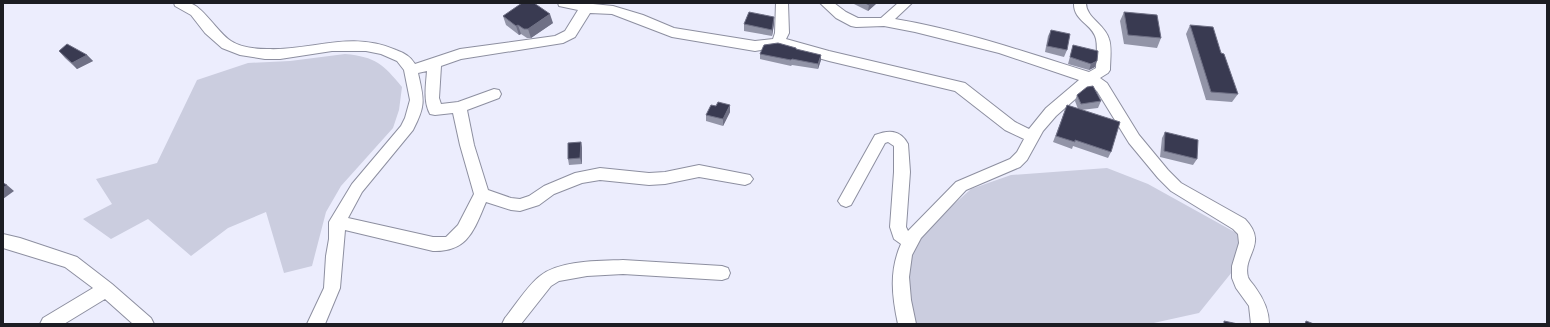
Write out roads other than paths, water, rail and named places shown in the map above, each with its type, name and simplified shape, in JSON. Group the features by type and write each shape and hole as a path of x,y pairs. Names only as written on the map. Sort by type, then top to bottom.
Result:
{"street":[{"path":"180,3 196,12 210,30 227,45 240,50 265,54 332,46 366,46 384,50 402,58 411,70 417,100 409,124 398,140 357,188 337,222 337,239 334,256 332,288 325,307 316,324"},
{"path":"564,3 586,8 613,10 638,18 672,32 755,46 775,44 779,42 829,56 960,87 1010,126 1032,137"},
{"path":"779,42 782,34 782,3"},
{"path":"826,3 841,15 856,23 884,22 915,28 1001,49 1090,78 1104,91 1134,139 1163,174 1176,187 1239,224 1246,231 1246,253 1239,270 1240,277 1241,282 1258,303 1260,324"},
{"path":"884,22 906,3"},
{"path":"907,324 900,274 901,262 909,241 923,224 961,186 1015,163 1022,156 1038,127 1051,112 1090,78 1103,70 1103,39 1097,28 1081,12 1080,3"},
{"path":"411,70 434,64 460,54 520,46 563,38 572,32 586,8"},
{"path":"434,64 432,98 436,111 460,107 494,94"},
{"path":"337,222 432,244 447,244 454,241 468,224 482,194 467,145 460,107"},
{"path":"846,201 880,139 888,136 898,141 901,144 902,172 898,227 900,234 909,241"},
{"path":"482,194 511,204 520,205 534,201 549,190 564,183 580,177 600,174 649,179 665,178 699,171 745,179"},
{"path":"3,241 71,262 106,289 145,324"},
{"path":"511,324 545,281 556,274 587,269 623,267 722,273"},
{"path":"49,324 106,289"}]}
